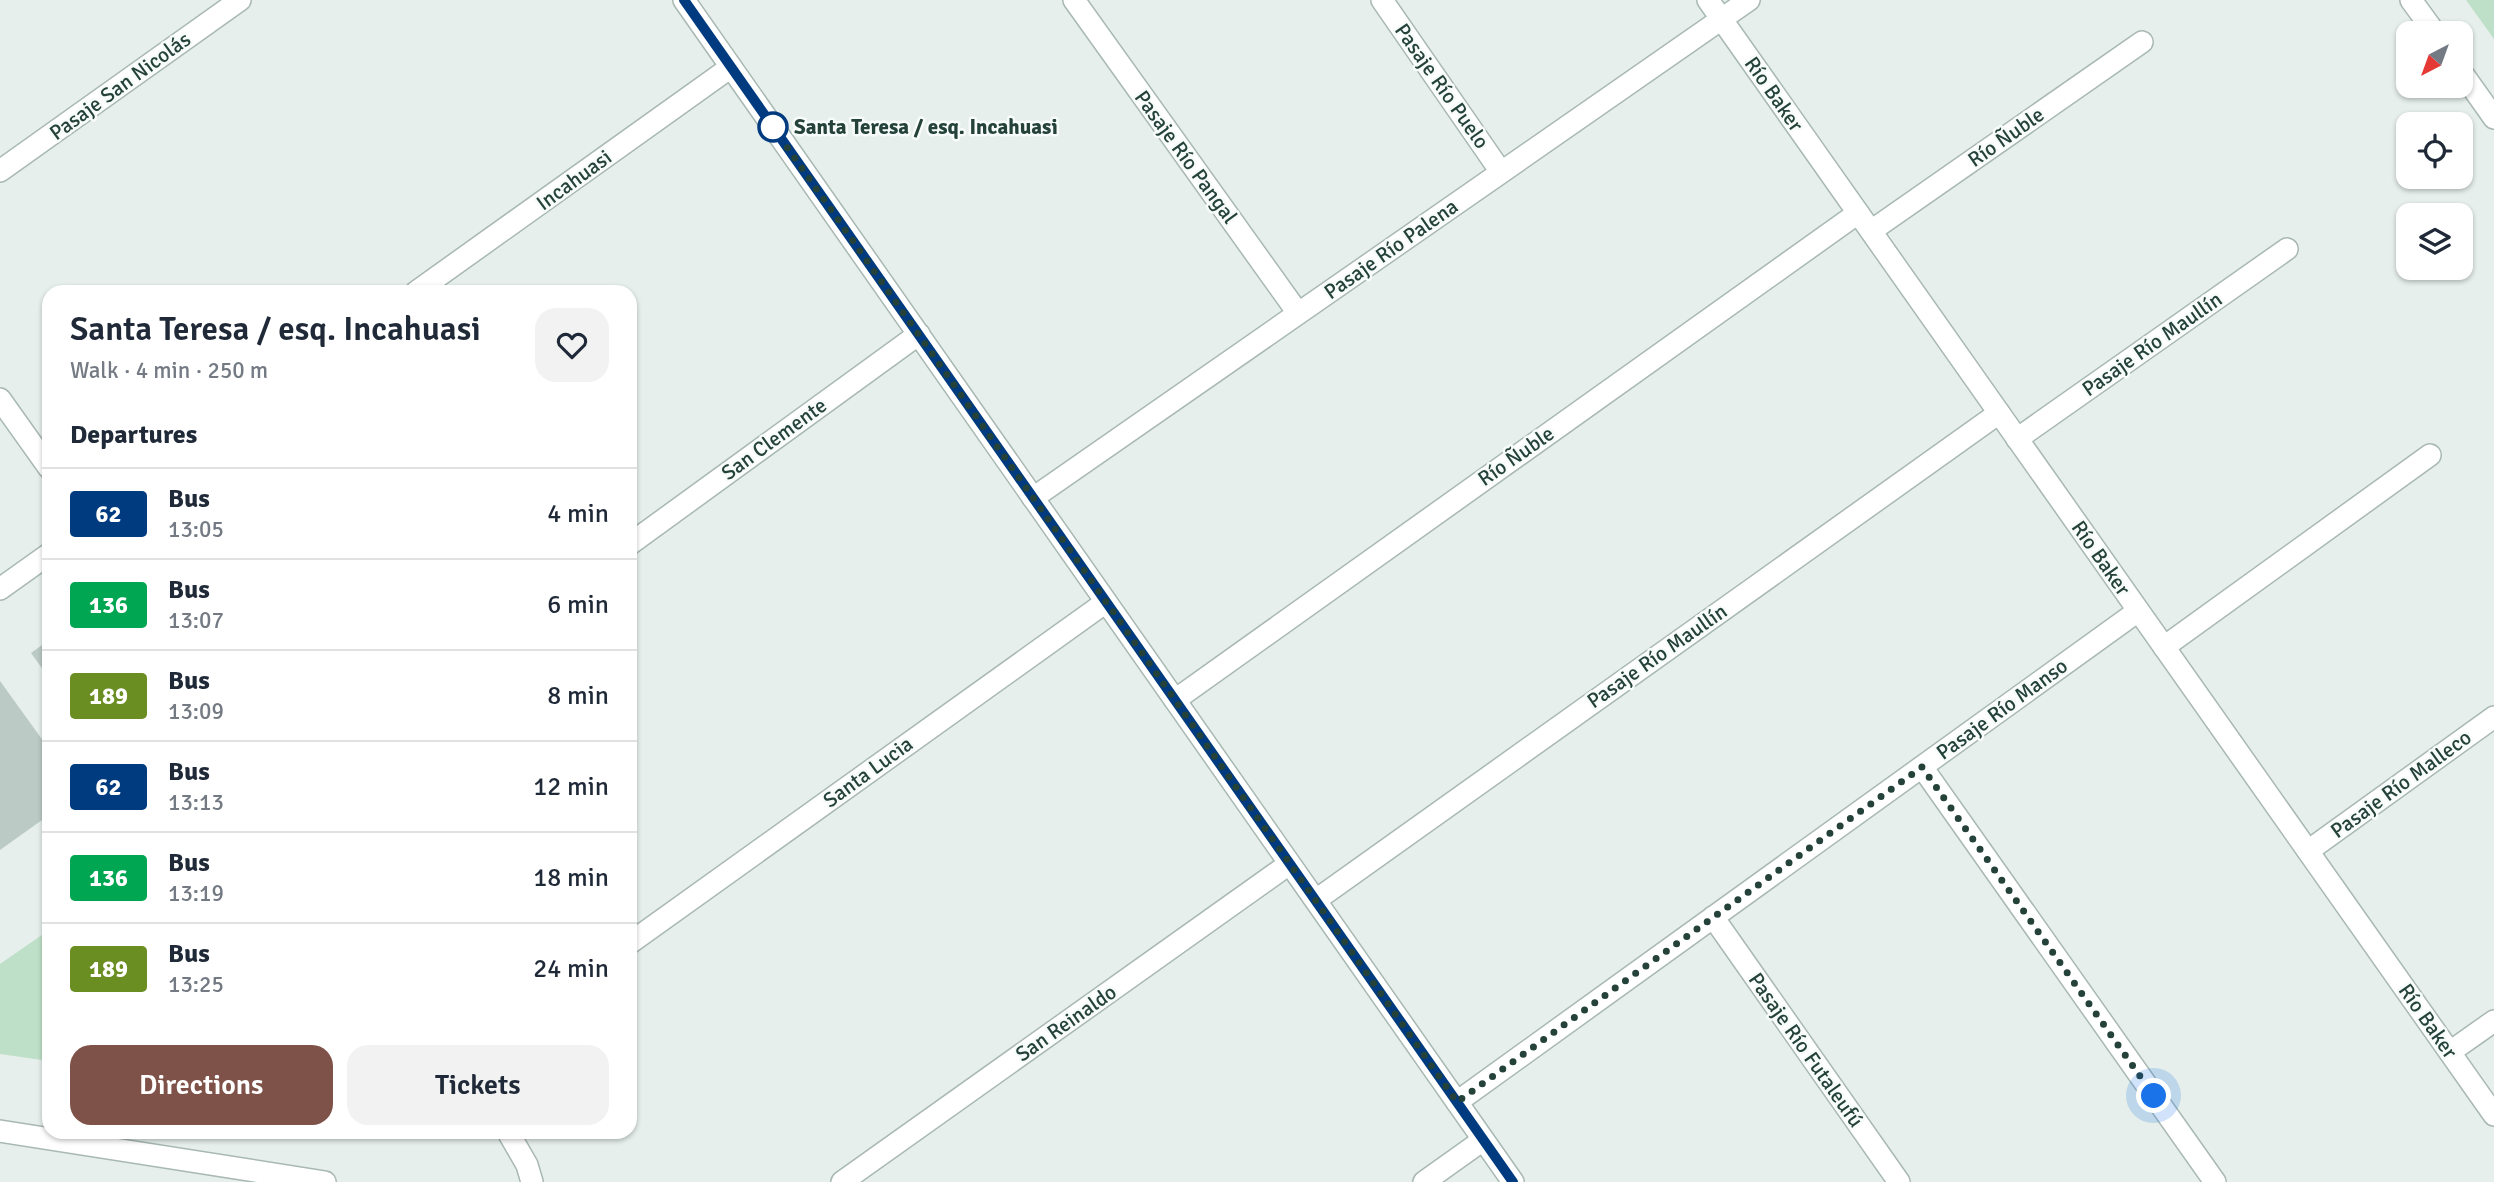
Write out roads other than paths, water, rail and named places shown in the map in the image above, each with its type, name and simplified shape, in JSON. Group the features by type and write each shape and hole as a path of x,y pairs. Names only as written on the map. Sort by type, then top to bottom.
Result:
{"street":[{"name":"Pasaje San Nicolás","path":"0,171 240,0"},
{"path":"684,0 1513,1182"},
{"name":"Pasaje Río Pangal","path":"1074,0 1298,313"},
{"name":"Pasaje Río Puelo","path":"1382,0 1501,172"},
{"name":"Río Baker","path":"1708,0 2494,1115"},
{"name":"Pasaje Río Palena","path":"1033,498 1749,0"},
{"path":"2412,0 2427,21"},
{"name":"Río Ñuble","path":"1871,231 2142,42"},
{"name":"Incahuasi","path":"426,285 731,67"},
{"path":"2473,88 2494,118"},
{"name":"Río Ñuble","path":"1175,699 1858,213"},
{"name":"Pasaje Río Maullín","path":"2017,439 2287,249"},
{"name":"San Clemente","path":"637,539 919,334"},
{"path":"0,399 42,458"},
{"name":"Pasaje Río Maullín","path":"1315,900 1999,413"},
{"path":"2164,647 2430,455"},
{"path":"0,589 42,559"},
{"name":"Santa Lucia","path":"637,938 1105,602"},
{"name":"Pasaje Río Manso","path":"1457,1102 2138,611"},
{"name":"Pasaje Río Malleco","path":"2308,851 2494,717"},
{"path":"1922,767 2215,1182"},
{"name":"San Reinaldo","path":"842,1182 1289,863"},
{"name":"Pasaje Río Futaleufú","path":"1713,917 1899,1182"},
{"path":"2450,1052 2494,1021"},
{"path":"0,1131 42,1138"},
{"path":"51,1139 325,1182"},
{"path":"512,1139 527,1165 532,1182"},
{"path":"1424,1182 1483,1140"}],"place":[{"name":"Santa Teresa / esq. Incahuasi","path":"773,127"}]}
